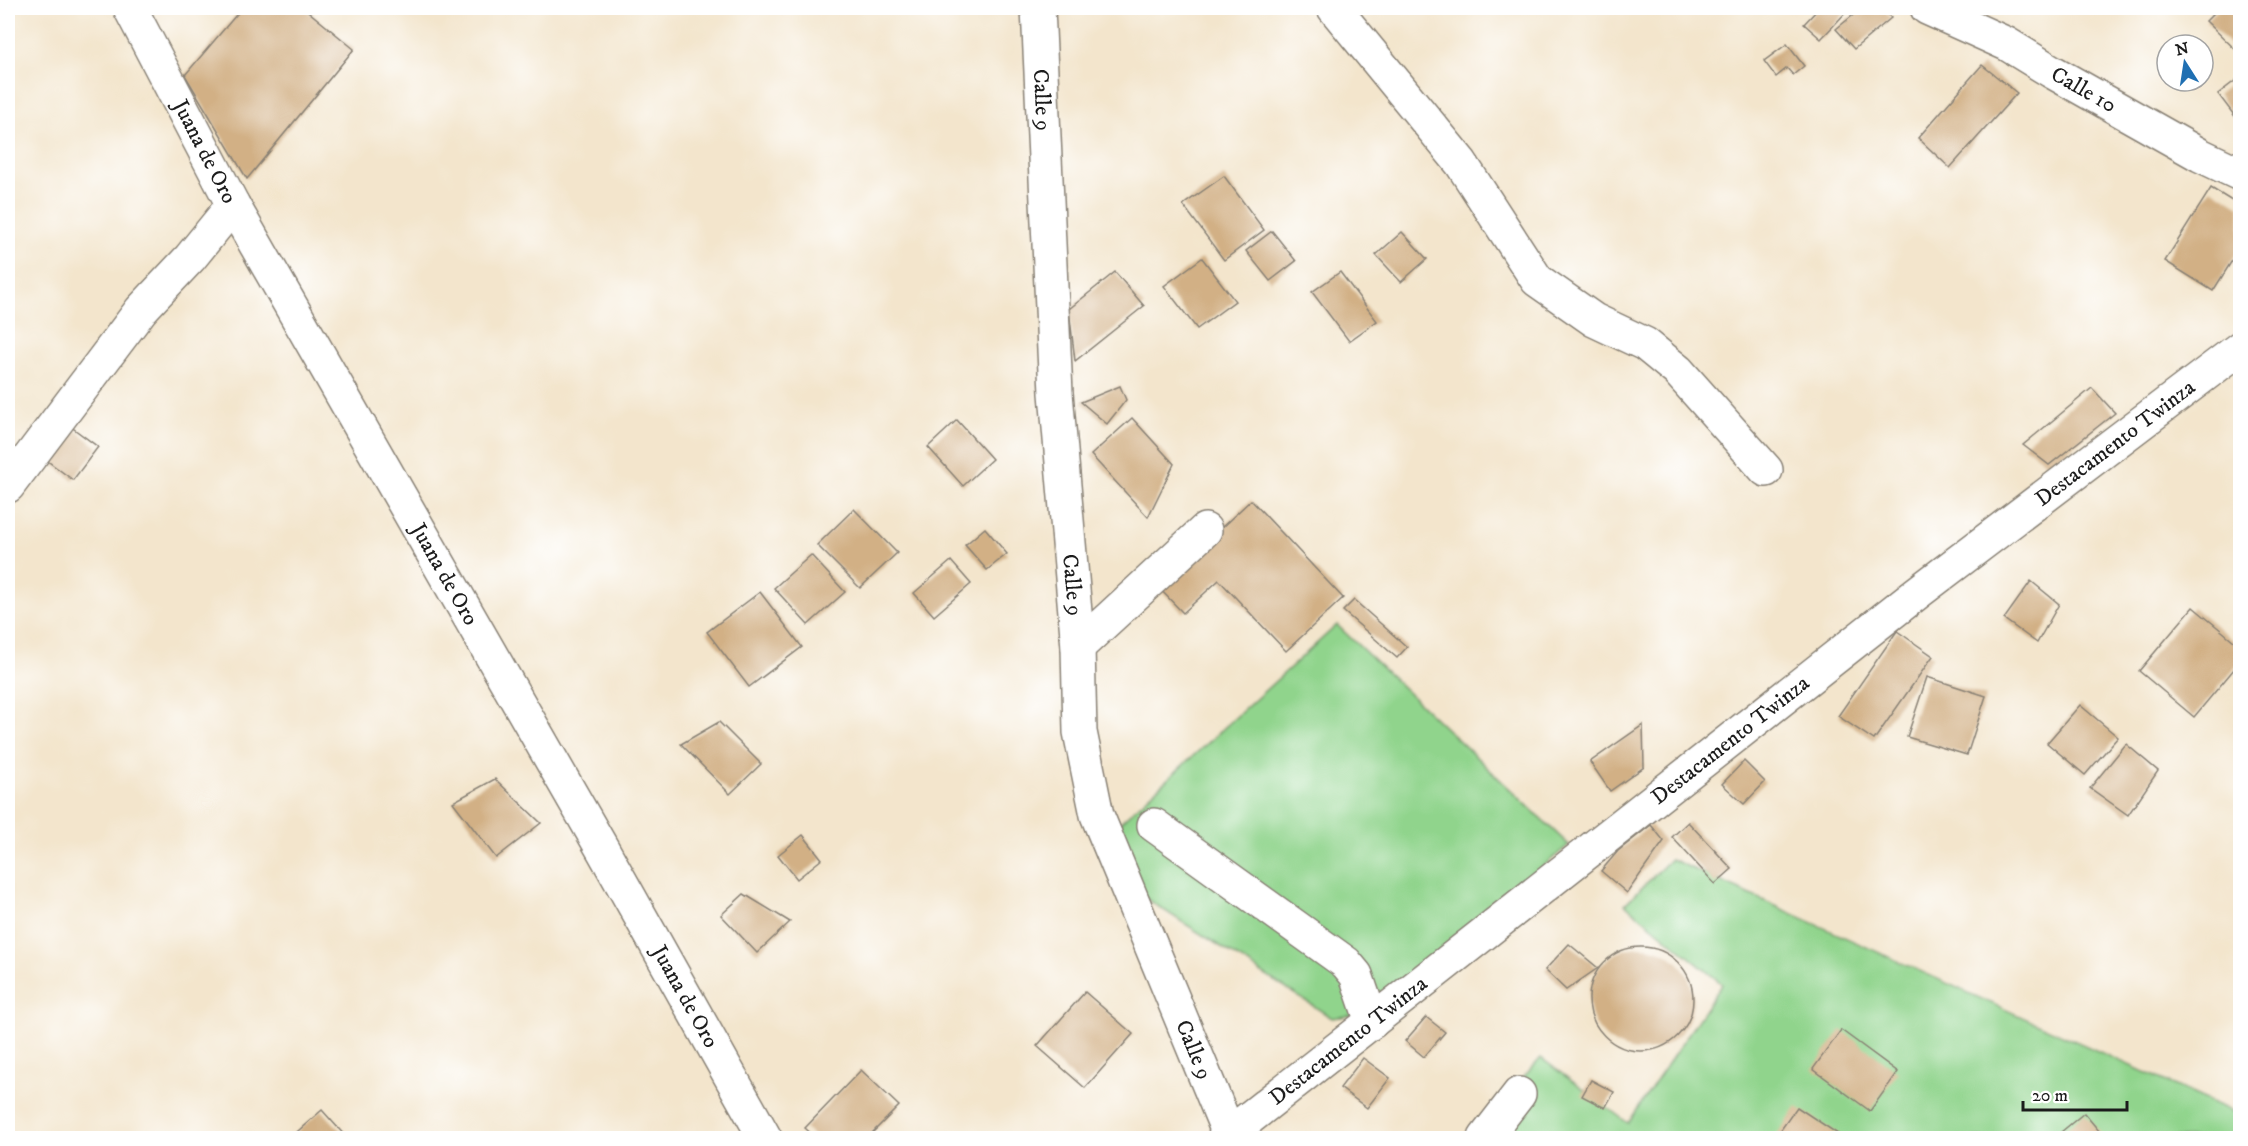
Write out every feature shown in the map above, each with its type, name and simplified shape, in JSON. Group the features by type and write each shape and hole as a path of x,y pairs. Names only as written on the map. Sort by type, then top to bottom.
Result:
{"street":[{"name":"Juana de Oro","path":"130,8 233,205 597,839 765,1138"},
{"name":"Calle 9","path":"1038,8 1056,393 1078,647 1080,732 1097,815 1227,1136"},
{"name":"Calle 10","path":"1927,8 2007,44 2180,144 2241,174"},
{"path":"1347,12 1461,163 1537,280 1594,320 1645,344 1670,364 1766,470"},
{"path":"8,486 141,310 190,258 233,205"},
{"name":"Destacamento Twinza","path":"1227,1136 1917,592 2241,348"},
{"path":"1078,647 1205,530"},
{"path":"1154,825 1346,963 1356,975 1372,1022"},
{"path":"1485,1138 1519,1094"}],"green space":[{"path":"1337,625 1569,845 1365,1014 1332,1018 1137,893 1115,827"},
{"path":"1671,859 2240,1115 2240,1138 1468,1138 1541,1058 1628,1123 1722,984 1625,904"}],"building":[{"path":"242,8 304,8 354,49 247,179 185,75"},
{"path":"1819,8 1850,8 1821,39 1804,24"},
{"path":"1862,8 1882,8 1891,18 1854,49 1836,29"},
{"path":"2219,8 2240,8 2240,54 2206,21"},
{"path":"1787,44 1804,66 1793,75 1787,68 1776,77 1764,61"},
{"path":"1982,65 2017,93 1950,168 1918,138"},
{"path":"2240,77 2240,123 2218,94"},
{"path":"1224,176 1264,230 1224,260 1183,205"},
{"path":"2211,188 2240,206 2240,248 2213,291 2165,261"},
{"path":"1272,231 1296,261 1270,281 1246,251"},
{"path":"1402,232 1427,259 1401,282 1376,255"},
{"path":"1202,258 1235,301 1197,329 1164,286"},
{"path":"1115,272 1144,306 1075,361 1069,309"},
{"path":"1340,272 1377,321 1349,341 1312,292"},
{"path":"1120,386 1126,400 1107,424 1081,402"},
{"path":"2092,388 2115,413 2049,465 2023,445"},
{"path":"1132,418 1174,464 1148,517 1091,455"},
{"path":"957,420 992,459 963,486 928,447"},
{"path":"66,423 98,447 73,480 41,456"},
{"path":"1251,500 1343,598 1286,651 1219,580 1183,613 1158,587"},
{"path":"854,509 897,553 860,588 817,545"},
{"path":"985,528 1007,554 987,570 965,545"},
{"path":"811,555 845,592 808,625 774,588"},
{"path":"951,561 971,584 934,616 914,593"},
{"path":"2031,581 2059,604 2037,643 2004,619"},
{"path":"760,592 802,647 749,687 707,632"},
{"path":"1354,600 1407,647 1397,658 1343,611"},
{"path":"2193,607 2240,646 2240,662 2194,717 2139,671"},
{"path":"1897,631 1933,656 1874,740 1838,716"},
{"path":"1927,677 1986,696 1967,755 1907,737"},
{"path":"2080,705 2118,737 2085,775 2047,743"},
{"path":"719,722 761,764 730,794 681,744"},
{"path":"1643,725 1644,767 1610,791 1590,762"},
{"path":"2126,744 2158,771 2128,815 2090,788"},
{"path":"1744,761 1765,782 1744,804 1722,784"},
{"path":"495,779 541,823 496,858 453,802"},
{"path":"1688,822 1732,869 1715,884 1672,837"},
{"path":"1651,825 1664,841 1627,893 1601,871 1618,851"},
{"path":"803,835 822,859 797,879 778,855"},
{"path":"744,894 790,922 757,953 721,915"},
{"path":"1569,944 1598,968 1566,990 1545,970"},
{"path":"1641,947 1661,951 1678,962 1689,979 1693,999 1689,1019 1678,1036 1661,1047 1641,1051 1621,1047 1604,1036 1593,1019 1589,999 1593,979 1604,962 1621,951"},
{"path":"1085,992 1133,1034 1085,1088 1037,1046"},
{"path":"1426,1017 1445,1032 1424,1057 1405,1041"},
{"path":"1841,1030 1898,1072 1870,1111 1813,1069"},
{"path":"1363,1058 1390,1078 1367,1108 1340,1088"},
{"path":"861,1070 899,1106 867,1138 816,1138 805,1128"},
{"path":"1591,1080 1614,1092 1605,1108 1582,1096"},
{"path":"1797,1107 1844,1138 1775,1138"},
{"path":"322,1110 347,1138 290,1138"},
{"path":"2084,1113 2105,1138 2055,1137"}]}
